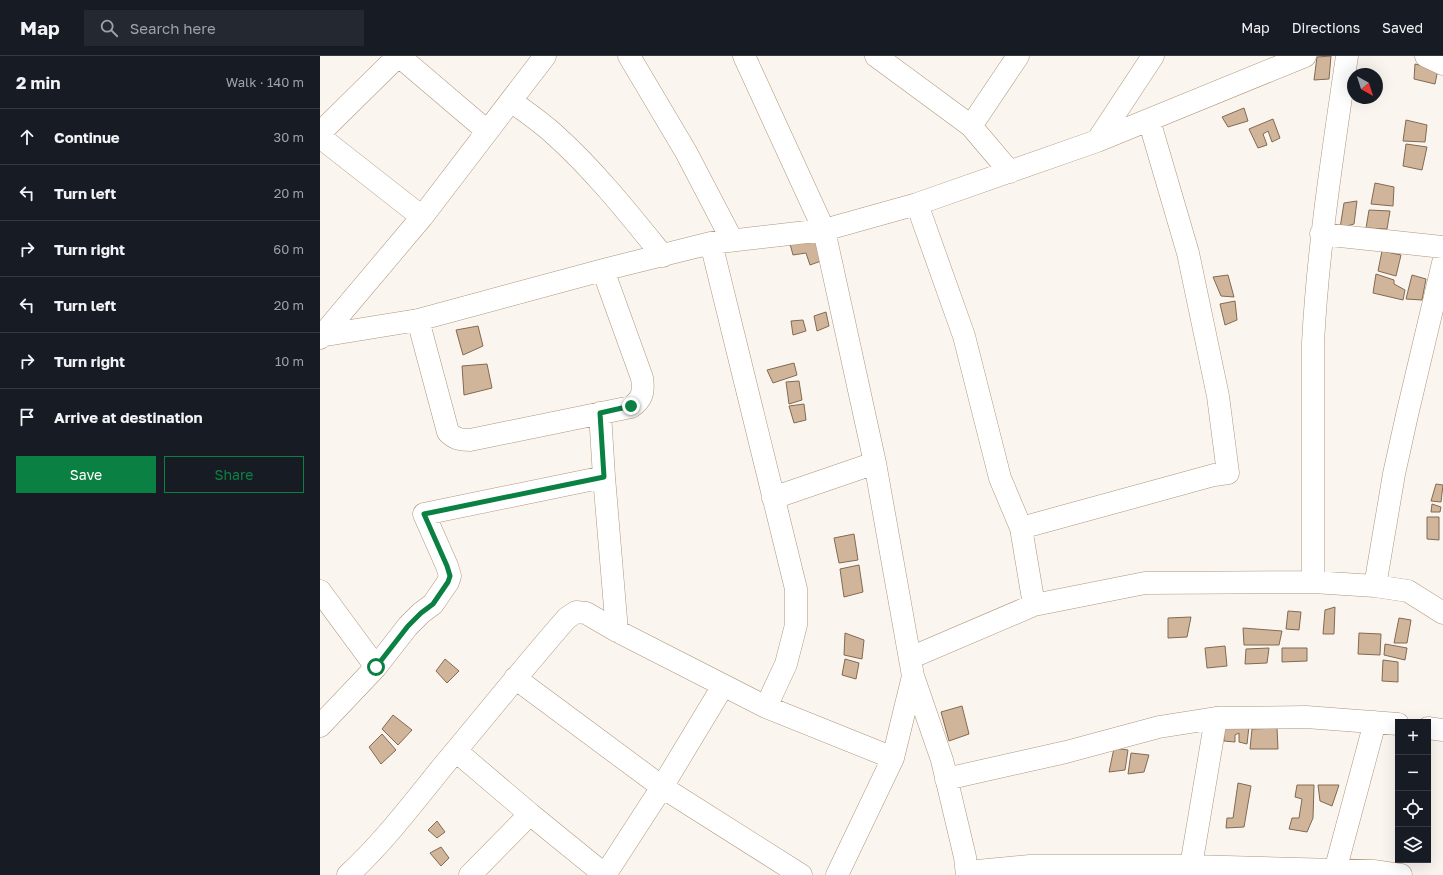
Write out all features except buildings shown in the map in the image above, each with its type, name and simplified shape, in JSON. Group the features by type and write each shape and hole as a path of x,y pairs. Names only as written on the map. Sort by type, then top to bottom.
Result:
{"street":[{"path":"320,133 398,56 487,131"},
{"path":"321,337 422,217 545,56"},
{"path":"629,56 686,152 722,242 773,498 796,589 796,625 786,664 766,707"},
{"path":"744,56 824,230 875,463 912,667 942,760 965,857 967,873 1030,866 1191,866 1374,871 1401,875"},
{"path":"876,56 971,126 1010,172"},
{"path":"971,126 1018,56"},
{"path":"1097,141 1153,56"},
{"path":"321,337 418,320 604,270 722,242 824,230 917,204 1097,141 1305,56"},
{"path":"1313,582 1313,343 1321,234 1347,56"},
{"path":"1426,56 1443,64"},
{"path":"511,101 554,134 584,164 614,197 663,256"},
{"path":"1020,528 1214,475 1228,473 1218,396 1188,253 1149,120"},
{"path":"320,137 422,217"},
{"path":"917,204 964,336 1000,478 1020,528 1034,605"},
{"path":"1321,234 1443,247"},
{"path":"418,320 448,432 454,438 470,440 631,406 638,402 642,396 644,389 642,378 604,270"},
{"path":"1374,586 1394,474 1442,270"},
{"path":"600,413 617,631"},
{"path":"773,498 875,463"},
{"path":"320,726 376,667 408,626 433,604 448,582 450,576 447,566 424,514 604,477"},
{"path":"912,667 1034,605 1145,583 1313,582 1374,586 1408,591 1443,613"},
{"path":"320,592 376,667"},
{"path":"348,875 369,855 515,678 567,618 576,612 586,613 617,631 766,707 893,758"},
{"path":"837,875 893,758 912,667"},
{"path":"515,678 662,787 801,875"},
{"path":"456,751 605,875 662,787 723,686"},
{"path":"946,778 1066,752 1159,727 1216,718 1306,717 1395,724"},
{"path":"1191,866 1216,718"},
{"path":"1335,870 1375,722"},
{"path":"1431,728 1443,730"},
{"path":"470,875 530,814"}],"route":[{"path":"376,667 408,626 433,604 448,582 450,576 424,514 604,477 600,413 631,406"}]}
